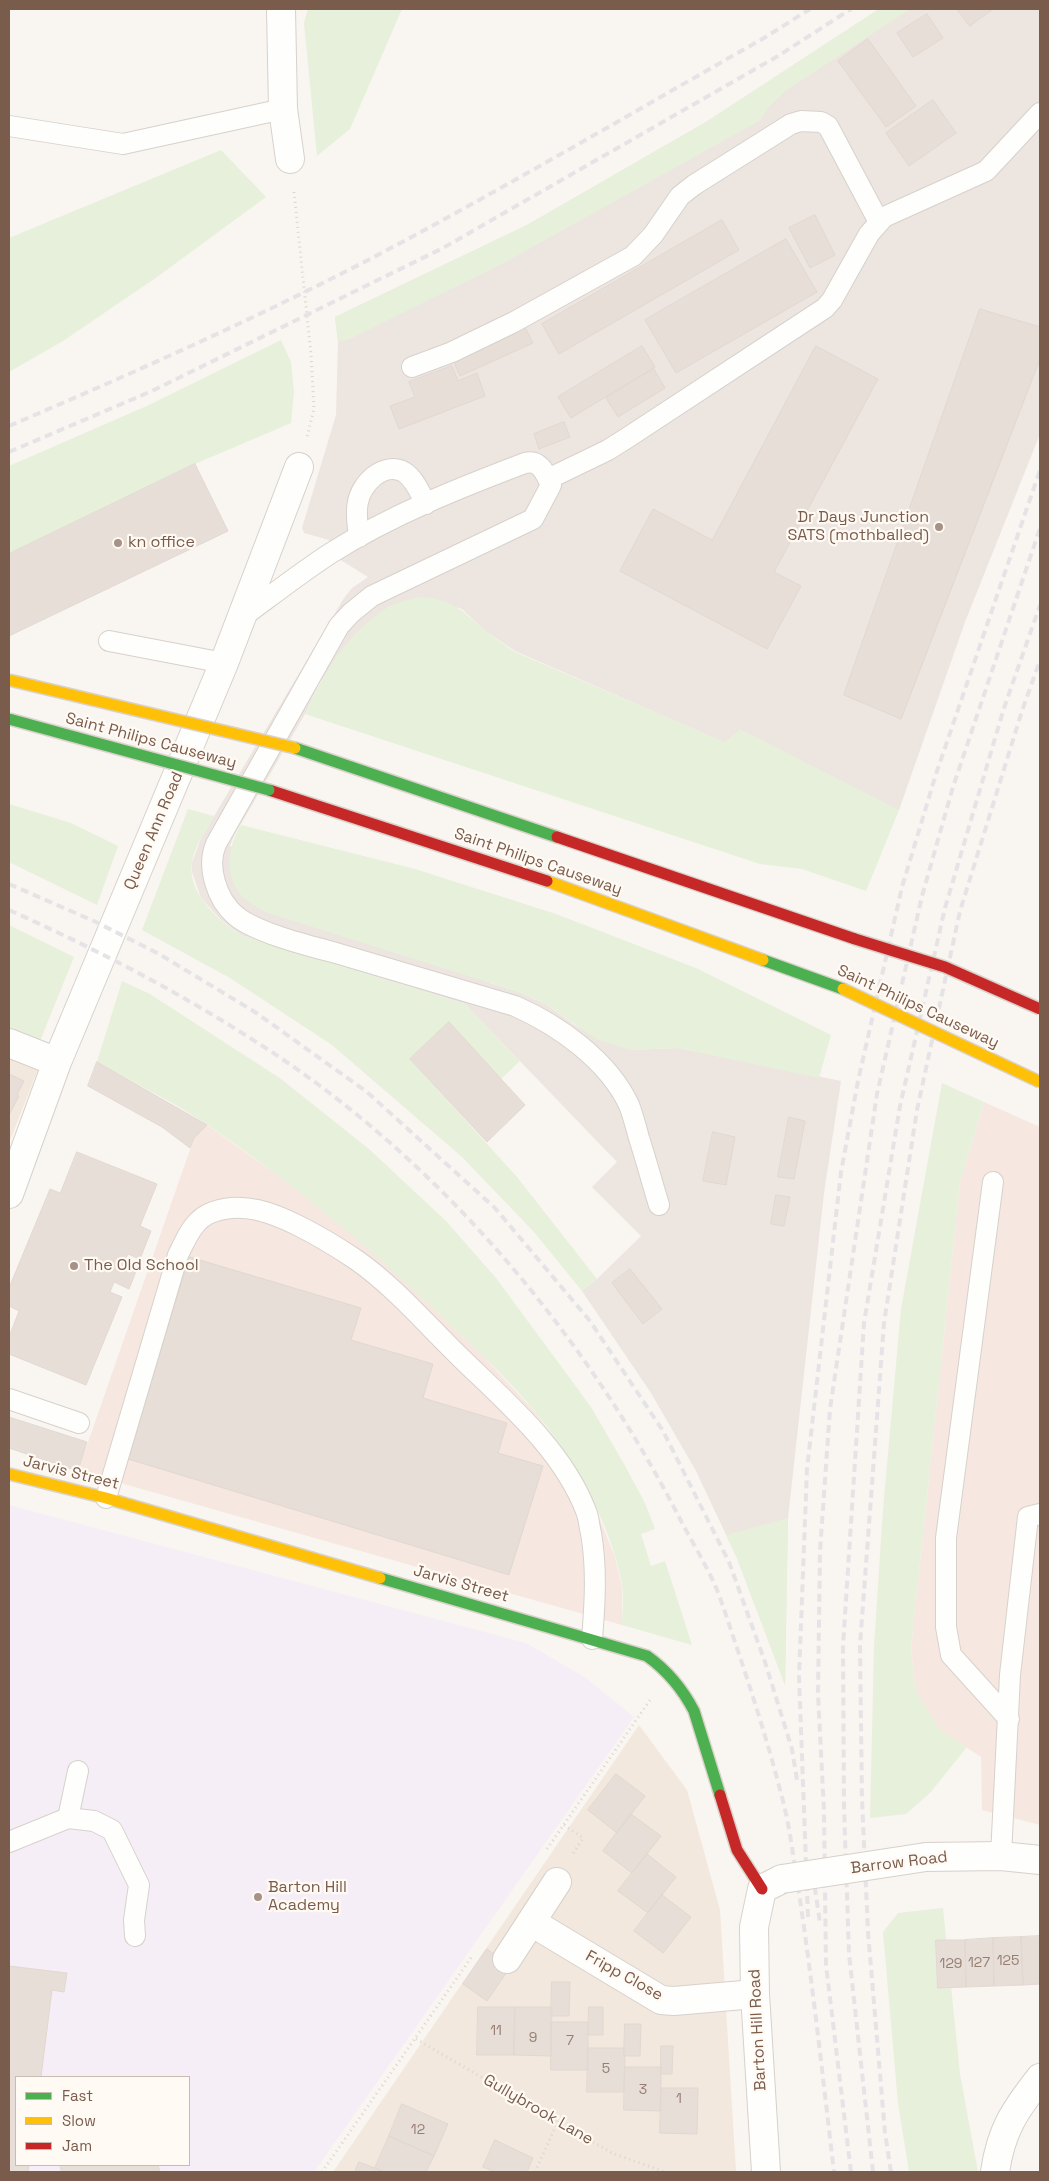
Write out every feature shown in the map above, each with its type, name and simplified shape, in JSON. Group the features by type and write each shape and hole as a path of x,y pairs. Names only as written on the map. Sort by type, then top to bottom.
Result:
{"main road":[{"name":"Saint Philips Causeway","path":"9,680 295,748 855,939 945,967 1040,1009"},
{"name":"Saint Philips Causeway","path":"9,719 269,790 514,869 842,989 1040,1082"},
{"name":"Jarvis Street","path":"9,1474 106,1498 647,1656 670,1672 684,1690 694,1712 737,1850 772,1884"}],"street":[{"path":"281,9 283,109 290,159"},
{"name":"Queen Ann Road","path":"9,1194 57,1062 224,663 299,467"},
{"path":"9,1043 57,1062"},
{"name":"Barrow Road","path":"772,1884 926,1856 1002,1856 1040,1860"},
{"path":"507,1959 557,1882"},
{"name":"Barton Hill Road","path":"766,2172 755,1994 754,1927 772,1884"},
{"name":"Fripp Close","path":"531,1922 661,2000 674,2002 755,1994"},
{"path":"995,2172 1002,2138 1010,2120 1040,2078"}],"lane":[{"path":"9,126 123,144 283,109"},
{"path":"548,479 615,446 829,304 868,234 884,216 986,171 1040,113"},
{"path":"412,367 452,352 514,322 633,256 653,235 680,196 775,133 797,121 821,122 829,128 878,222"},
{"path":"241,618 331,554 359,537 453,490 530,462 540,465 551,485 532,519 372,596 351,613 339,626 216,844 212,856 212,871 217,887 229,909 245,922 291,940 515,1006 544,1019 562,1031 583,1048 621,1091 629,1106 659,1204"},
{"path":"359,537 356,512 360,494 368,481 378,474 393,470 404,472 416,485 426,504"},
{"path":"109,641 224,663"},
{"path":"993,1182 946,1538 946,1627 951,1656 1008,1719"},
{"path":"106,1498 178,1255 194,1226 211,1212 232,1208 251,1208 279,1216 324,1239 356,1260 387,1286 531,1428 565,1469 587,1512 594,1553 595,1603 592,1639"},
{"path":"9,1399 79,1423"},
{"path":"1002,1856 1010,1676 1028,1517 1040,1514"},
{"path":"68,1818 78,1771"},
{"path":"9,1842 68,1818 94,1821 112,1830 139,1885 134,1920 135,1936"}],"path":[{"path":"290,159 311,354 314,409 299,467"},
{"name":"Gullybrook Lane","path":"416,2039 612,2153 665,2172"},
{"path":"535,2172 558,2121"}],"shaded area":[{"path":"879,9 1040,9 1040,434 965,622 899,810 726,743 515,651 484,630 462,609 420,597 388,607 320,682 305,714 230,846 490,983 522,993 547,1005 576,1026 630,1050 678,1048 841,1081 824,1193 788,1518 785,1685 737,1558 696,1471 651,1393 582,1291 641,1236 592,1187 617,1162 465,1004 240,935 220,919 201,898 192,872 192,863 201,838 344,598 352,588 368,577 331,554 317,550 329,543 329,540 304,533 302,528 336,415 338,341 335,317 527,225 706,122"},
{"path":"9,1029 48,1044 9,1143"},
{"path":"984,1102 1040,1127 1040,1825 982,1810 981,1757 939,1729 915,1689 911,1648 960,1182"},
{"path":"207,1125 300,1191 386,1263 482,1355 537,1414 571,1462 593,1502 615,1557 622,1587 622,1625 78,1471 194,1138"},
{"name":"Barton Hill Academy","path":"9,1505 526,1643 586,1678 634,1717 314,2172 9,2172"},
{"path":"639,1725 687,1790 720,1910 736,2172 333,2172"}],"green space":[{"path":"308,9 402,9 350,129 317,156 304,23"},
{"path":"879,9 910,9 787,90 768,108 761,120 504,263 348,340 338,341 335,317 527,225 706,122"},
{"path":"221,150 266,197 157,277 63,341 9,372 9,238"},
{"path":"281,340 291,362 294,392 291,423 195,464 9,554 9,466 149,405"},
{"path":"420,597 440,600 455,606 515,652 725,742 740,729 899,810 866,891 802,869 760,864 305,714 320,683 348,641 373,618 391,606"},
{"path":"9,804 71,823 118,846 97,905 9,862"},
{"path":"188,809 214,816 195,850 192,874 194,885 206,905 231,929 240,935 465,1004 520,1061 501,1079 449,1023 410,1059 517,1177 597,1279 582,1291 534,1232 462,1157 332,1045 230,978 142,930"},
{"path":"241,825 415,869 556,914 696,968 831,1035 819,1078 678,1048 630,1050 596,1039 547,1005 522,993 265,912 240,894 232,877 230,868 231,851"},
{"path":"9,925 74,957 40,1041 9,1029"},
{"path":"122,981 150,994 281,1079 369,1149 446,1221 496,1278 591,1407 645,1503 655,1529 641,1534 651,1566 665,1561 692,1645 622,1625 623,1590 617,1563 610,1540 590,1495 551,1432 526,1401 489,1362 384,1263 328,1215 269,1169 196,1117 97,1062"},
{"path":"942,1083 984,1102 960,1182 911,1648 915,1689 939,1729 967,1747 930,1793 906,1814 870,1818 874,1647 883,1509 901,1309"},
{"path":"788,1518 785,1685 737,1558 726,1535"},
{"path":"943,1908 960,2074 978,2172 909,2172 898,2103 883,1932 898,1913"}],"building":[{"path":"957,9 993,9 970,26"},
{"path":"927,14 943,38 913,57 897,33"},
{"path":"868,39 916,106 886,127 838,61"},
{"path":"933,100 956,133 909,166 886,133"},
{"path":"815,215 835,255 810,268 789,228"},
{"path":"722,220 739,250 559,354 542,324"},
{"path":"786,239 817,292 676,373 645,320"},
{"name":"Dr Days Junction SATS (mothballed)","path":"980,309 1040,327 1040,359 901,719 844,695"},
{"path":"525,327 533,343 460,376 453,360"},
{"path":"642,346 655,367 571,418 558,397"},
{"path":"816,346 878,379 774,572 801,586 767,649 620,571 653,509 712,540"},
{"path":"452,366 458,381 477,373 485,396 399,429 390,406 415,397 409,382"},
{"path":"654,369 665,388 618,417 606,398"},
{"path":"564,422 570,437 539,449 534,434"},
{"name":"kn office","path":"195,464 228,531 9,636 9,554"},
{"path":"449,1022 525,1105 487,1142 410,1059"},
{"path":"97,1062 207,1125 194,1138 190,1148 162,1127 88,1086"},
{"path":"9,1074 24,1081 9,1115"},
{"path":"789,1117 805,1121 794,1179 778,1177"},
{"path":"713,1132 735,1137 726,1185 703,1181"},
{"name":"The Old School","path":"77,1152 157,1184 140,1226 151,1231 140,1259 128,1254 123,1263 137,1269 129,1289 114,1282 110,1292 122,1297 86,1385 9,1354 9,1337 19,1311 9,1306 9,1288 50,1189 60,1193"},
{"path":"776,1195 790,1197 784,1226 771,1224"},
{"path":"190,1257 361,1308 351,1340 433,1364 423,1398 507,1423 498,1453 543,1466 509,1575 128,1459"},
{"path":"630,1269 662,1309 643,1324 612,1283"},
{"path":"9,1417 87,1442 78,1471 9,1448"},
{"path":"616,1774 645,1796 617,1833 588,1810"},
{"path":"631,1814 661,1836 632,1873 603,1851"},
{"path":"647,1854 676,1877 648,1913 618,1891"},
{"path":"662,1895 691,1917 663,1953 634,1931"},
{"path":"1040,1936 1040,1984 1023,1985 1021,1937"},
{"path":"1021,1937 1023,1985 994,1986 993,1938"},
{"path":"993,1938 994,1986 966,1987 965,1940"},
{"path":"936,1940 965,1940 966,1987 938,1988"},
{"path":"487,1949 511,1966 487,2001 463,1984"},
{"path":"9,1966 67,1973 64,1992 52,1990 41,2076 15,2076 15,2166 29,2166 28,2172 9,2172"},
{"path":"552,1982 570,1982 569,2016 551,2016"},
{"path":"478,2007 515,2007 514,2055 477,2055"},
{"path":"515,2007 552,2007 551,2056 514,2055"},
{"path":"589,2007 603,2007 603,2035 588,2035"},
{"path":"551,2022 588,2022 588,2070 551,2070"},
{"path":"625,2024 641,2024 640,2056 624,2056"},
{"path":"661,2046 673,2046 672,2074 661,2074"},
{"path":"588,2048 625,2048 624,2092 587,2092"},
{"path":"625,2067 661,2067 661,2111 624,2110"},
{"path":"661,2088 698,2088 697,2134 660,2133"},
{"path":"402,2104 448,2124 434,2156 389,2136"},
{"path":"389,2136 434,2156 426,2172 384,2172 375,2168"},
{"path":"495,2140 533,2158 527,2172 495,2172 483,2167"},
{"path":"359,2162 375,2168 384,2172 355,2172"},
{"path":"60,2166 158,2166 160,2172 62,2172"}],"railway":[{"path":"9,426 222,332 378,255 472,204 764,38 810,9"},
{"path":"9,452 152,391 443,248 778,56 851,9"},
{"path":"808,1917 799,1676 807,1469 841,1172 858,1081 902,887 936,774 1040,470"},
{"path":"851,2172 826,1965 824,1811 818,1694 820,1551 830,1409 877,1094 922,896 953,787 1040,528"},
{"path":"873,2172 849,1954 844,1806 843,1646 864,1323 900,1106 945,908 1004,708 1040,605"},
{"path":"891,2172 885,2133 868,1932 862,1799 860,1645 884,1323 917,1110 960,911 1022,711 1040,660"},
{"path":"9,884 96,922 159,954 255,1012 367,1092 495,1208 590,1321 663,1431 729,1562 765,1662 792,1749 797,1780"},
{"path":"9,910 118,962 189,1001 291,1065 351,1110 408,1159 462,1212 513,1268 560,1328 604,1390 644,1454 713,1581 751,1689 789,1827 809,1963 834,2172"},
{"path":"813,1874 820,1923"}],"traffic: fast":[{"path":"9,719 269,790"},
{"path":"295,748 557,837"},
{"path":"763,960 843,989"},
{"path":"380,1578 647,1656 674,1680 694,1711 720,1795"}],"traffic: slow":[{"path":"9,680 295,748"},
{"path":"547,881 763,960"},
{"path":"843,989 1040,1082"},
{"path":"9,1474 106,1498 380,1578"}],"traffic: jam":[{"path":"269,790 547,881"},
{"path":"557,837 855,939"},
{"path":"855,939 945,967 1040,1009"},
{"path":"720,1795 737,1850 762,1889"}],"place":[{"name":"Dr Days Junction SATS (mothballed)","path":"939,527"},
{"name":"kn office","path":"118,543"},
{"name":"The Old School","path":"74,1266"},
{"name":"Barton Hill Academy","path":"258,1897"}]}
